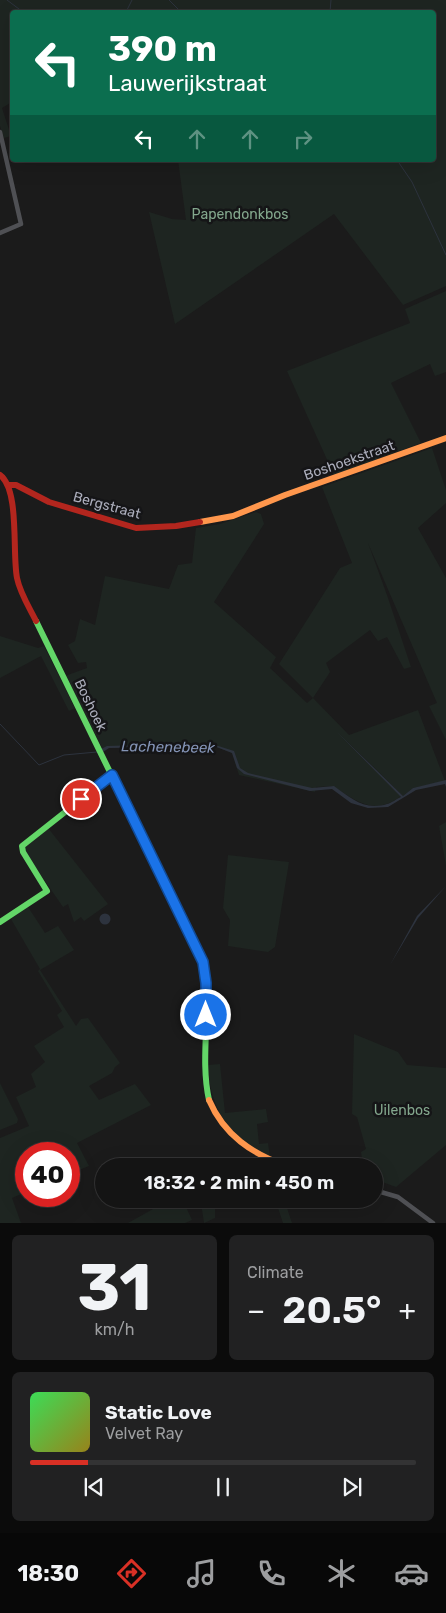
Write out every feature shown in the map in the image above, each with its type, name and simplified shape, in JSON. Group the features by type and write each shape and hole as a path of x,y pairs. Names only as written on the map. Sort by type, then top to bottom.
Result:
{"street":[{"path":"0,132 21,224 0,233"},
{"name":"Boshoekstraat","path":"260,506 446,438"},
{"path":"0,475 7,480 9,485"},
{"name":"Bergstraat","path":"9,485 16,485 49,502 136,528 195,524 233,516 260,506"},
{"name":"Boshoek","path":"9,485 17,577 20,588 203,962 206,983 206,1086 212,1104 221,1121 242,1146 263,1158"},
{"path":"0,922 47,891 22,852 22,846 112,775"},
{"path":"383,1193 398,1197 433,1223"}],"green space":[{"name":"Papendonkbos","path":"0,0 446,0 446,286 403,305 334,214 175,324 149,212 172,219 186,220 178,162 436,162 436,10 10,10 10,103 2,108 10,136 4,138 0,126"},
{"path":"446,291 446,372 435,376 430,364 391,383 421,443 334,475 287,371 410,323 405,309"},
{"path":"432,448 446,490 446,503 418,528 446,578 446,740 429,706 437,703 368,543 411,667 404,669 387,637 378,641 370,630 326,663 330,672 313,698 279,664 340,568 352,563 322,487"},
{"path":"256,512 261,514 264,524 214,602 276,657 270,668 307,703 313,698 349,735 418,710 445,781 413,788 403,796 346,740 401,796 392,802 374,806 358,801 333,786 316,787 315,792 239,775 232,753 214,746 193,750 178,747 157,748 157,745 102,748 65,676 87,668 86,662 78,663 68,645 75,641 80,619 95,625 105,576 169,589 178,565 192,563 196,528 220,524"},
{"path":"0,636 38,648 44,646 75,708 69,711 41,656 0,678"},
{"path":"446,822 446,866 439,826"},
{"path":"48,828 108,904 84,921 81,917 74,922 68,904 63,907 25,852 25,847"},
{"path":"228,855 289,862 275,947 268,952 228,946 230,920 223,908"},
{"path":"28,907 45,933 58,926 74,950 40,970 76,1026 81,1019 88,1018 120,1063 112,1073 89,1086 99,1100 135,1084 151,1105 79,1142 15,1142 15,1197 12,1198 21,1223 0,1223 0,1138 29,1126 16,1097 36,1087 31,1074 45,1062 34,1046 64,1027 57,1015 62,1011 38,971 40,969 11,919"},
{"name":"Uilenbos","path":"354,1034 398,1052 407,1065 446,1068 446,1145 396,1187 383,1182 383,1158 362,1158 361,1152 366,1149 357,1117 352,1114"},
{"path":"220,1064 225,1113 266,1109 268,1122 257,1124 259,1144 268,1143 270,1157 256,1149 233,1131 218,1109 213,1096 208,1065"},
{"path":"0,1083 18,1119 17,1123 0,1130"},
{"path":"80,1149 89,1166 80,1170"},
{"path":"155,1208 186,1208 192,1220 185,1223 128,1223"},
{"path":"202,1208 215,1208 215,1218 204,1223"},
{"path":"278,1208 287,1208 292,1223 283,1223"}],"water":[{"path":"336,731 403,796 413,788 446,780 446,787 445,784 416,790 388,807 368,808 351,803 332,789 310,791 244,774 237,768 232,753 214,746 193,750 178,747 109,748 103,752 101,749 107,746 177,744 196,748 212,744 234,751 240,768 248,773 312,788 334,786 358,802 371,806 389,803 401,797"},
{"path":"446,886 418,918 390,965 417,916"},
{"path":"105,913 111,919 105,925 99,919"}],"waterway":[{"path":"7,0 20,10"},
{"path":"127,10 132,0"},
{"path":"169,0 179,10"},
{"path":"330,10 331,0"},
{"path":"398,162 412,182 446,255"},
{"name":"Lachenebeek","path":"0,724 39,765 64,755 97,752"}],"traffic: fast":[{"path":"36,621 203,962 207,996 205,1066 209,1100"},
{"path":"0,922 47,891 23,852 22,846 112,775"}],"traffic: slow":[{"path":"200,522 233,516 285,495 446,438"},
{"path":"209,1100 215,1112 231,1133 240,1142 267,1158"}],"traffic: jam":[{"path":"0,475 6,483 13,508 18,584 36,621"},
{"path":"9,485 16,485 49,502 136,528 176,526 200,522"}],"route":[{"path":"81,799 112,775 203,962 206,972 206,1015"}]}
